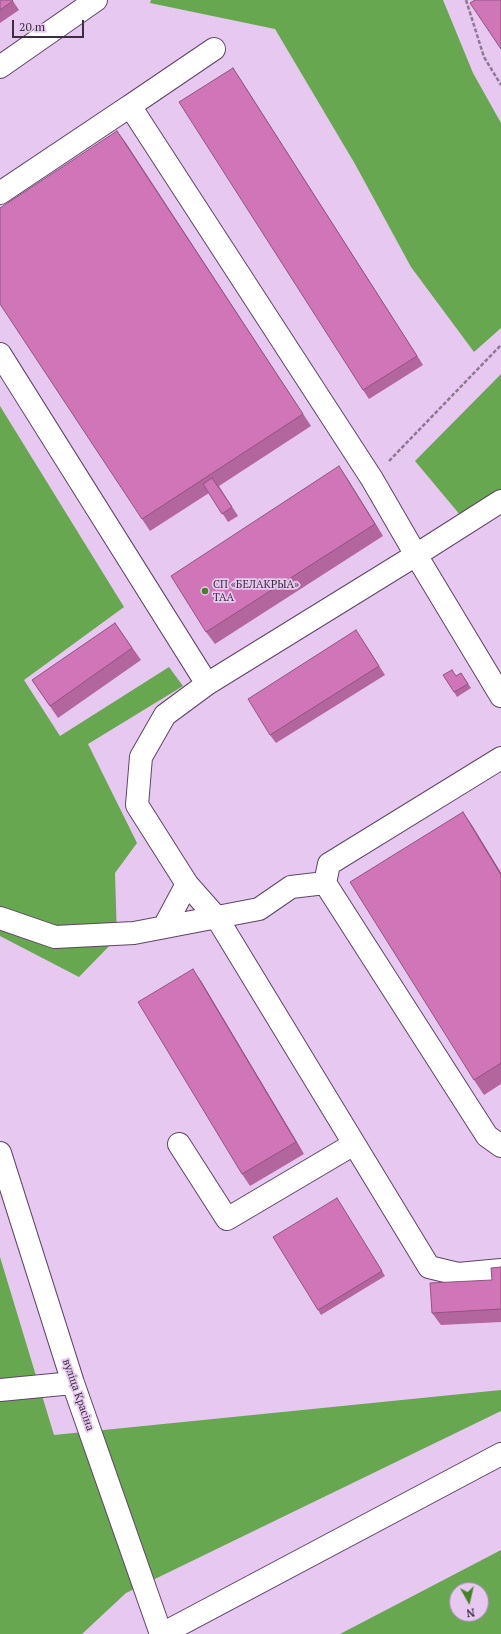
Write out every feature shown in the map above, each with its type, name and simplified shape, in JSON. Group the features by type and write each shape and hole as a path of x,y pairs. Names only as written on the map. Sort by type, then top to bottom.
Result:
{"street":[{"path":"0,67 91,1"},
{"path":"0,193 214,49"},
{"path":"130,106 372,479 501,696"},
{"path":"0,354 208,684"},
{"path":"501,501 208,684 165,715 141,757 136,804 187,884 217,918 429,1267 458,1274 501,1270"},
{"path":"501,758 329,864 325,883 487,1136 501,1146"},
{"path":"0,918 55,937 134,933 258,909 291,887 325,883"},
{"path":"164,927 187,884"},
{"path":"179,1144 227,1219 354,1144"},
{"name":"вуліца Красіна","path":"0,1153 73,1383 162,1634"},
{"path":"0,1390 73,1383"},
{"path":"162,1634 501,1454"}],"path":[{"path":"466,0 484,57 501,85"},
{"path":"372,479 501,345"}],"green space":[{"path":"151,0 443,0 473,73 501,123 501,328 474,352 411,267 355,164 275,29 150,3"},
{"path":"501,374 501,489 461,516 415,461"},
{"path":"0,406 124,607 24,680 60,736 169,667 183,686 88,744 137,843 115,873 117,938 79,977 0,936"},
{"path":"0,1257 54,1435 501,1390 501,1411 126,1593 82,1634 0,1634"},
{"path":"501,1550 501,1634 340,1634"}],"building":[{"path":"0,0 12,0 13,1 0,10"},
{"path":"475,0 501,0 501,49 470,3"},
{"path":"233,68 417,356 363,390 179,102"},
{"path":"117,131 303,414 142,519 0,304 0,208"},
{"path":"339,466 375,524 206,632 171,576"},
{"path":"212,478 232,507 222,514 203,484"},
{"path":"115,623 132,648 50,706 32,680"},
{"path":"356,630 379,666 270,735 248,699"},
{"path":"452,670 456,676 461,673 468,684 454,692 443,675"},
{"path":"463,812 501,875 501,1063 474,1080 350,882"},
{"path":"193,969 296,1142 242,1174 138,1002"},
{"path":"337,1198 382,1271 318,1310 273,1237"},
{"path":"501,1267 501,1309 432,1313 430,1283 492,1280 491,1268"}],"place":[{"name":"СП «БЕЛАКРЫА» ТАА","path":"205,591"}]}
